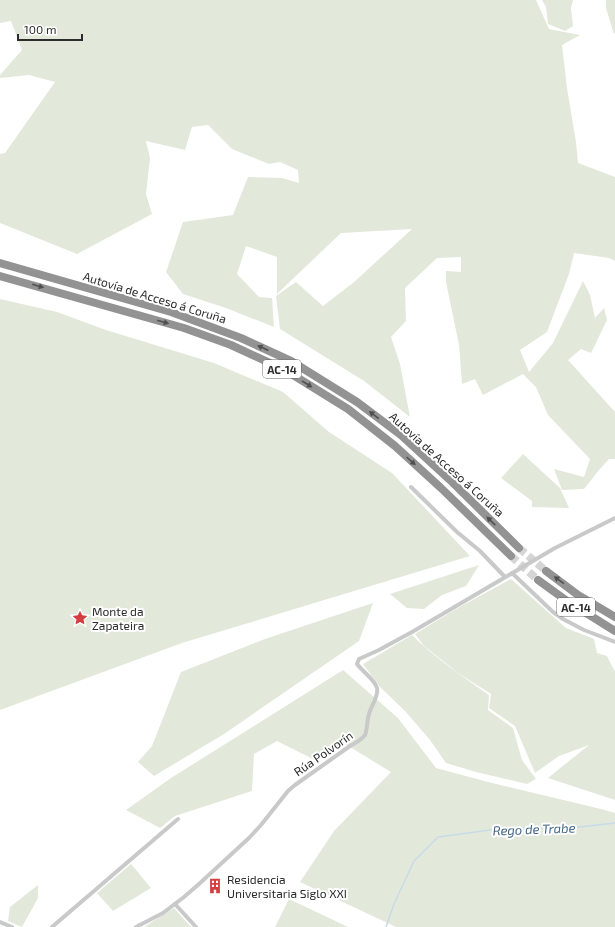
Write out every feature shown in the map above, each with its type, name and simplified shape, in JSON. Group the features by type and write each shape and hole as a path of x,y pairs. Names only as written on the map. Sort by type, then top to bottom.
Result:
{"highway":[{"name":"Autovía de Acceso á Coruña","path":"0,263 171,312 241,338 290,361 357,402 401,435 450,480 519,548"},
{"name":"Autovía de Acceso á Coruña","path":"0,276 184,328 231,345 285,370 348,409 395,446 511,556"},
{"name":"AC-14","path":"546,571 578,594 615,617"},
{"name":"AC-14","path":"538,580 567,602 615,631"}],"street":[{"path":"411,487 457,532 553,612 584,630 615,642"},
{"path":"509,575 555,548 615,518"},
{"name":"Rúa Polvorín","path":"136,927 163,913 199,884 249,838 295,785 350,746 358,742 366,733 367,719 378,692 376,684 361,670 357,664 359,659 412,632 509,575"},
{"path":"52,927 178,819"},
{"path":"175,904 196,927"},
{"path":"0,922 12,927"}],"shaded area":[{"path":"0,0 536,0 549,29 580,35 562,45 578,163 615,177 615,261 609,258 574,253 569,274 547,332 520,350 529,372 553,343 583,281 590,295 595,318 604,308 607,320 591,353 581,349 568,360 615,412 615,459 609,459 584,489 562,490 554,469 584,477 590,459 548,415 536,387 523,374 483,395 475,379 462,384 459,345 446,282 446,271 461,272 461,257 437,258 405,288 406,321 391,337 400,364 410,417 364,381 280,329 276,296 296,282 323,306 354,282 412,229 341,233 277,294 277,257 246,246 237,274 259,297 272,298 274,327 226,308 183,294 166,272 183,222 233,215 248,177 282,178 299,183 298,170 280,162 269,164 232,149 208,125 192,127 185,150 146,141 150,158 146,194 152,214 77,254 0,223 0,154 5,153 55,82 29,75 0,78 0,75 22,50 11,21 0,23"},
{"path":"542,0 573,0 571,8 573,26 565,31 548,24 546,7"},
{"path":"606,0 615,0 614,34 606,8"},
{"path":"0,299 57,312 106,330 214,363 283,392 329,432 392,473 470,556 182,643 0,710"},
{"path":"523,454 560,488 569,508 532,507 532,501 501,478"},
{"path":"479,565 466,586 442,595 424,609 407,608 390,594"},
{"path":"511,579 566,628 594,639 597,653 607,656 615,672 615,800 548,778 589,745 559,756 535,773 515,726 489,708 491,694 458,673 424,646 415,634 456,609"},
{"path":"373,603 359,641 224,734 154,776 138,762 152,746 181,672 265,639"},
{"path":"412,635 439,659 489,695 488,710 513,728 522,760 536,779 527,784 446,763 430,740 405,711 380,687 363,664"},
{"path":"343,670 398,718 436,768 615,813 615,927 396,927 300,882 334,831 391,772 345,744 313,759 277,741 254,754 252,791 175,816 160,828 126,810 171,778"},
{"path":"131,864 151,888 113,911 97,893"},
{"path":"38,885 38,898 22,927 8,921 10,907"},
{"path":"289,899 348,927 275,927"},
{"path":"174,908 191,927 144,927"}],"waterway":[{"name":"Rego de Trabe","path":"386,927 394,904 414,861 438,837 505,828 570,828 615,823"}],"tunnel":[{"path":"519,548 546,571"},
{"path":"511,556 538,580"}],"place":[{"name":"Monte da Zapateira","path":"80,618"},
{"name":"Residencia Universitaria Siglo XXI","path":"215,886"}]}
